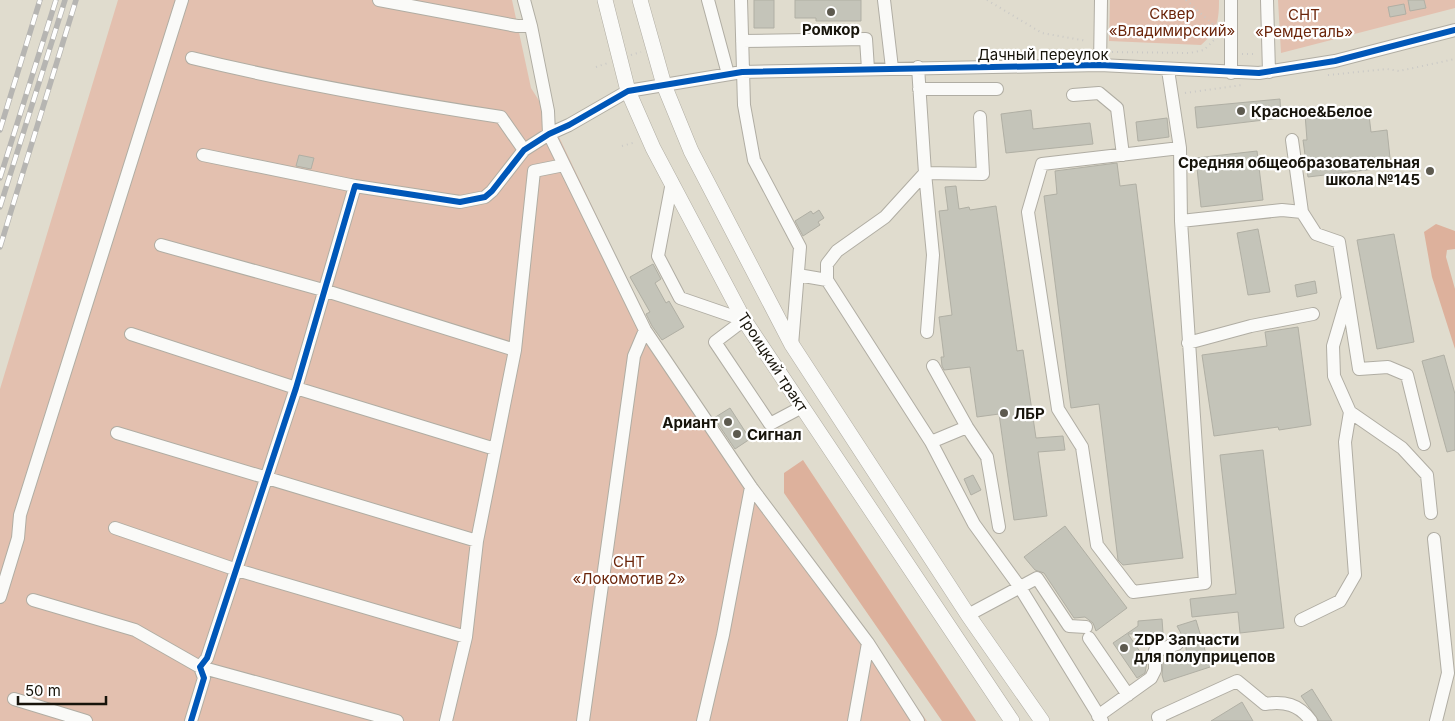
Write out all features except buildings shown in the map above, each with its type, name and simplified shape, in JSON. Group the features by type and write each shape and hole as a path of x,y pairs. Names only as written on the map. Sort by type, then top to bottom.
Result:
{"main road":[{"name":"Троицкий тракт","path":"605,0 628,91 653,148 744,320 1012,721"},
{"name":"Троицкий тракт","path":"640,0 664,85 691,151 792,345 968,615 1042,721"}],"street":[{"path":"0,597 18,538 20,515 182,0"},
{"path":"379,0 517,26 531,26"},
{"path":"524,0 548,111 549,134 645,330 751,487 868,643 918,721"},
{"path":"708,0 728,74"},
{"path":"741,0 744,105 754,160 800,247 792,345"},
{"path":"884,0 892,68"},
{"path":"1100,65 1101,0"},
{"path":"1230,73 1231,0"},
{"path":"1268,0 1269,72"},
{"name":"Дачный переулок","path":"203,156 355,186 460,202 473,201 492,191 524,150 549,134 628,91 742,72 918,67 1100,65 1230,73 1269,72 1334,61 1455,30"},
{"path":"742,41 866,40 868,69"},
{"path":"192,58 366,96 501,117 524,150"},
{"path":"918,67 933,255 927,332"},
{"path":"1168,70 1180,148 1181,221 1188,343 1205,583 1134,592 1097,545 1082,447 1058,409 1028,212 1042,164 1180,148"},
{"path":"919,89 997,89"},
{"path":"1073,95 1099,93 1117,108 1123,155"},
{"path":"980,117 983,174 925,173 885,217 837,251 827,264 827,280 931,442 974,524 1019,586 1100,718 1151,678 1155,670 1155,651 1178,644"},
{"path":"1292,140 1302,212 1316,234 1339,242 1360,369 1388,367 1407,375 1424,444"},
{"path":"446,721 466,637 477,541 515,350 534,170 564,165"},
{"path":"672,182 658,256 680,298 744,320"},
{"path":"200,667 207,658 296,388 323,290 355,186"},
{"path":"1181,221 1282,210 1302,212"},
{"path":"161,245 323,290 515,350"},
{"path":"798,275 827,280"},
{"path":"1347,297 1333,346 1334,376 1350,412 1402,448 1427,475 1431,513"},
{"path":"1188,343 1250,326 1313,314"},
{"path":"744,320 715,342 770,424 802,407"},
{"path":"583,721 634,356 645,330"},
{"path":"131,334 296,388 495,449"},
{"path":"934,366 967,427 987,457 999,527"},
{"path":"1301,620 1340,601 1355,575 1344,442 1350,412"},
{"path":"931,442 967,427"},
{"path":"117,433 477,541"},
{"path":"703,721 751,487"},
{"path":"115,528 237,570 466,637"},
{"path":"1434,539 1448,672 1436,721"},
{"path":"968,615 1037,578 1069,626 1088,632 1128,695"},
{"path":"33,600 134,630 200,667 397,721"},
{"path":"854,721 868,643"},
{"path":"192,721 204,678 200,667"},
{"path":"1160,721 1158,717 1237,681 1265,704 1289,703 1306,713 1311,721"},
{"path":"14,698 86,721"}],"path":[{"path":"987,0 1042,33 1101,47 1190,53 1204,50 1221,33 1223,26"},
{"path":"1186,0 1221,33"}],"green space":[{"name":"СНТ «Локомотив 2»","path":"118,0 512,0 531,88 550,118 654,336 738,461 927,721 0,721 0,389"},
{"name":"Сквер «Владимирский»","path":"1110,0 1219,0 1218,20 1211,35 1201,45 1109,41"},
{"name":"СНТ «Ремдеталь»","path":"1278,0 1455,0 1455,8 1281,53"}],"shaded area":[{"path":"1436,224 1455,231 1455,249 1447,250 1446,257 1455,289 1455,349 1432,277 1424,232"},
{"path":"803,460 976,721 942,721 784,493 784,473"}],"railway":[{"path":"0,130 40,0"},
{"path":"0,178 56,0"},
{"path":"0,207 65,0"},
{"path":"0,247 76,0"}],"cycle path":[{"path":"191,721 204,678 200,667 207,658 296,388 355,186 460,202 485,197 492,191 524,150 549,134 569,125 628,91 742,72 1100,65 1259,73 1335,61 1455,30"}],"place":[{"name":"Ромкор","path":"831,12"},
{"name":"Красное&Белое","path":"1241,111"},
{"name":"Средняя общеобразовательная школа №145","path":"1430,171"},
{"name":"ЛБР","path":"1004,413"},
{"name":"Ариант","path":"728,422"},
{"name":"Сигнал","path":"737,434"},
{"name":"ZDP Запчасти для полуприцепов","path":"1124,648"}]}
